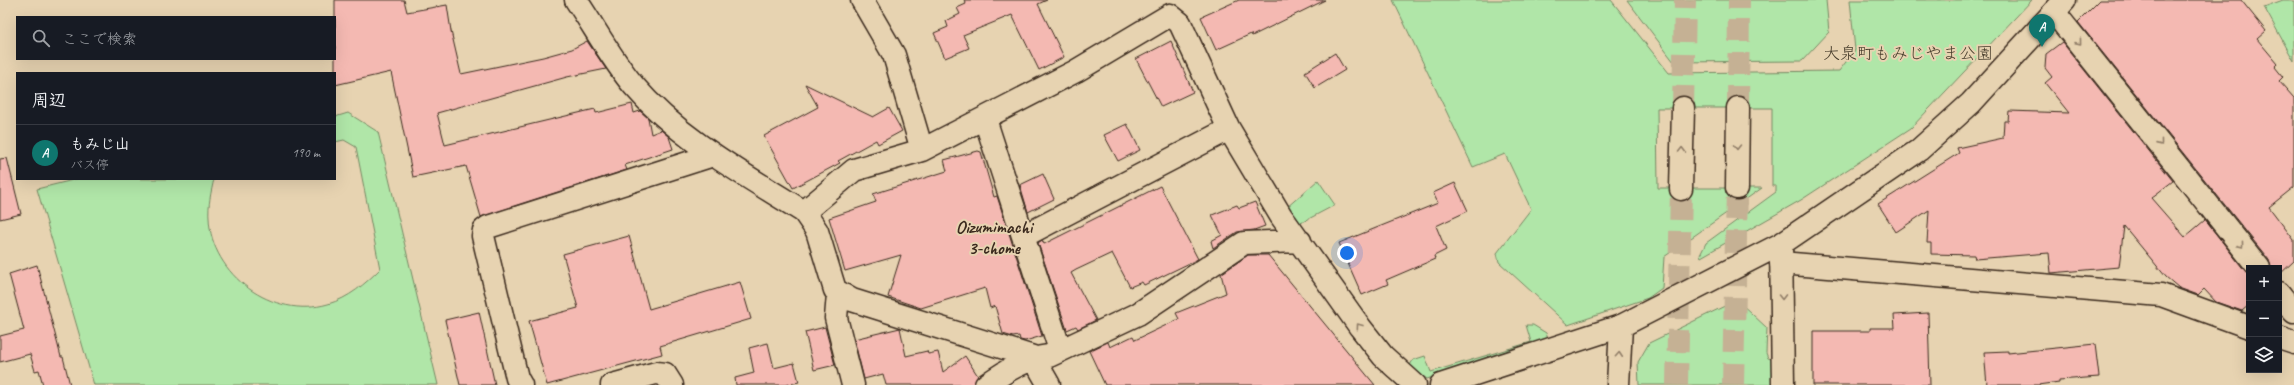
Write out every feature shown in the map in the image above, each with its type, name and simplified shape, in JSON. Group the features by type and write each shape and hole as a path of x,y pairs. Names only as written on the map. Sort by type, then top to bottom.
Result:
{"main road":[{"path":"576,0 633,85 657,110 686,136 713,155 804,212 817,231 835,290 838,294 852,300 1033,357 1049,356 1138,314 1244,243 1300,241"},
{"path":"862,0 894,55 922,150"},
{"path":"1440,385 1621,326 1781,254 1924,146 1970,103 2059,6 2257,265"},
{"path":"804,212 854,170 922,150 1076,71 1170,15 1180,23 1230,129 1243,149 1258,179 1360,327 1383,356 1415,385"},
{"path":"1681,189 1683,108"},
{"path":"1737,188 1738,108"},
{"path":"985,119 1060,350"},
{"path":"1024,236 1230,129"},
{"path":"521,385 515,371 483,236 484,230 488,227 713,155"},
{"path":"1781,254 2161,295 2246,326"},
{"path":"1781,254 1783,385"},
{"path":"838,294 836,318 853,385"},
{"path":"2282,297 2294,312"},
{"path":"1618,385 1621,326"},
{"path":"2282,339 2294,343"},
{"path":"986,385 1005,372 1033,357"},
{"path":"1033,357 1049,385"},
{"path":"612,385 656,373 665,374 672,385"}],"green space":[{"name":"大泉町もみじやま公園","path":"1393,0 1611,0 1669,73 1839,71 1855,50 1850,0 2032,0 1911,128 1801,200 1701,257 1700,255 1706,243 1776,192 1776,186 1772,186 1772,108 1657,108 1658,188 1762,188 1664,257 1662,288 1648,298 1568,325 1499,262 1497,253 1531,209 1505,154 1473,167"},
{"path":"1627,0 1826,0 1829,32 1802,61 1674,62"},
{"path":"2283,0 2294,0 2294,61 2264,7"},
{"path":"348,113 378,132 438,385 94,385 37,189 73,180 214,180 209,213 212,239 221,258 233,274 249,288 267,299 286,305 307,307 328,304 343,298 356,290 380,269 356,147 344,140 336,142 336,117"},
{"path":"1318,180 1335,205 1297,225 1286,208"},
{"path":"1737,300 1767,328 1766,353 1768,358 1772,359 1772,385 1639,385 1638,362 1649,343"},
{"path":"1526,325 1533,325 1546,333 1548,339 1427,379 1409,367 1413,360 1425,356 1431,372 1531,342"}],"building":[{"path":"335,0 404,0 407,12 447,5 451,31 461,74 543,57 572,49 587,41 606,69 567,77 437,113 445,145 595,109 596,113 632,104 634,113 640,111 648,118 651,134 661,130 669,137 673,149 625,165 627,170 481,217 466,166 413,177 391,72 336,85"},
{"path":"964,0 1047,0 1038,4 1064,57 1039,70 1012,15 963,35 969,48 945,58 934,33 948,27 946,21 960,14 957,8 966,4"},
{"path":"1239,0 1325,0 1252,36 1251,34 1216,50 1201,17"},
{"path":"2100,0 2241,0 2266,31 2257,39 2278,64 2275,67 2283,77 2279,81 2294,98 2294,187 2269,207 2294,240 2294,261 2282,272 2282,265 2270,265 2269,260 2078,22"},
{"path":"1171,41 1193,92 1161,107 1136,59"},
{"path":"2062,42 2173,181 2151,198 2185,237 2205,220 2246,272 2246,308 2242,311 2216,302 2204,289 2198,295 2179,288 2166,277 2124,226 2119,267 2051,273 2049,253 1975,259 1974,255 1931,254 1931,243 1927,243 1929,210 1896,232 1878,204 1959,153 1957,148 2003,138 2004,121 2008,121 2009,111 2069,113 2045,83 2052,77 2045,68 2046,54"},
{"path":"1335,53 1345,70 1315,88 1305,72"},
{"path":"805,84 873,117 889,108 902,131 878,144 876,140 838,161 840,163 793,188 764,136 818,107"},
{"path":"1127,124 1140,150 1118,161 1104,135"},
{"path":"978,151 981,152 994,197 997,196 1042,336 1025,341 1020,340 1019,336 1013,337 1003,334 995,306 990,308 985,288 921,308 888,297 901,255 845,271 829,218 876,202 873,194 947,171 944,160"},
{"path":"7,158 21,214 0,219 0,159"},
{"path":"1043,174 1054,199 1028,212 1020,185"},
{"path":"1455,183 1468,211 1436,226 1446,250 1434,256 1435,259 1386,280 1388,284 1362,295 1339,243 1438,203 1433,193"},
{"path":"1160,186 1198,259 1144,285 1142,282 1130,287 1112,253 1076,270 1071,273 1096,320 1078,329 1076,326 1067,330 1038,243 1042,240 1044,244"},
{"path":"1255,202 1265,226 1254,230 1237,232 1213,248 1211,241 1222,235 1212,215 1237,205 1239,208"},
{"path":"629,236 649,309 740,282 751,319 660,346 662,354 547,385 529,321 578,308 563,254"},
{"path":"1248,255 1268,255 1375,385 1105,385 1089,351 1108,342 1110,347 1133,336 1135,340 1179,319 1176,313 1226,293 1221,274"},
{"path":"37,265 61,357 63,357 70,385 43,385 39,370 35,371 30,354 0,362 0,336 24,330 9,274"},
{"path":"479,312 495,385 460,385 445,320"},
{"path":"1928,313 1930,385 1813,385 1813,331 1870,331 1870,328 1895,328 1894,315"},
{"path":"825,327 835,365 814,370 805,332"},
{"path":"900,328 906,356 927,351 928,354 938,352 943,372 965,356 978,376 974,385 886,385 883,374 864,379 854,339"},
{"path":"768,343 774,368 794,363 799,382 785,385 736,385 735,378 754,373 749,348"},
{"path":"2095,344 2099,377 2059,380 2059,382 2038,385 1987,385 1984,352 2008,351 2008,353"}],"tunnel":[{"path":"1683,108 1685,0"},
{"path":"1738,108 1739,0"},
{"path":"1733,385 1737,188"},
{"path":"1677,385 1681,189"}],"place":[{"name":"もみじ山","path":"2042,47"}],"district":[{"name":"Oizumimachi 3-chome","path":"994,237"}]}
